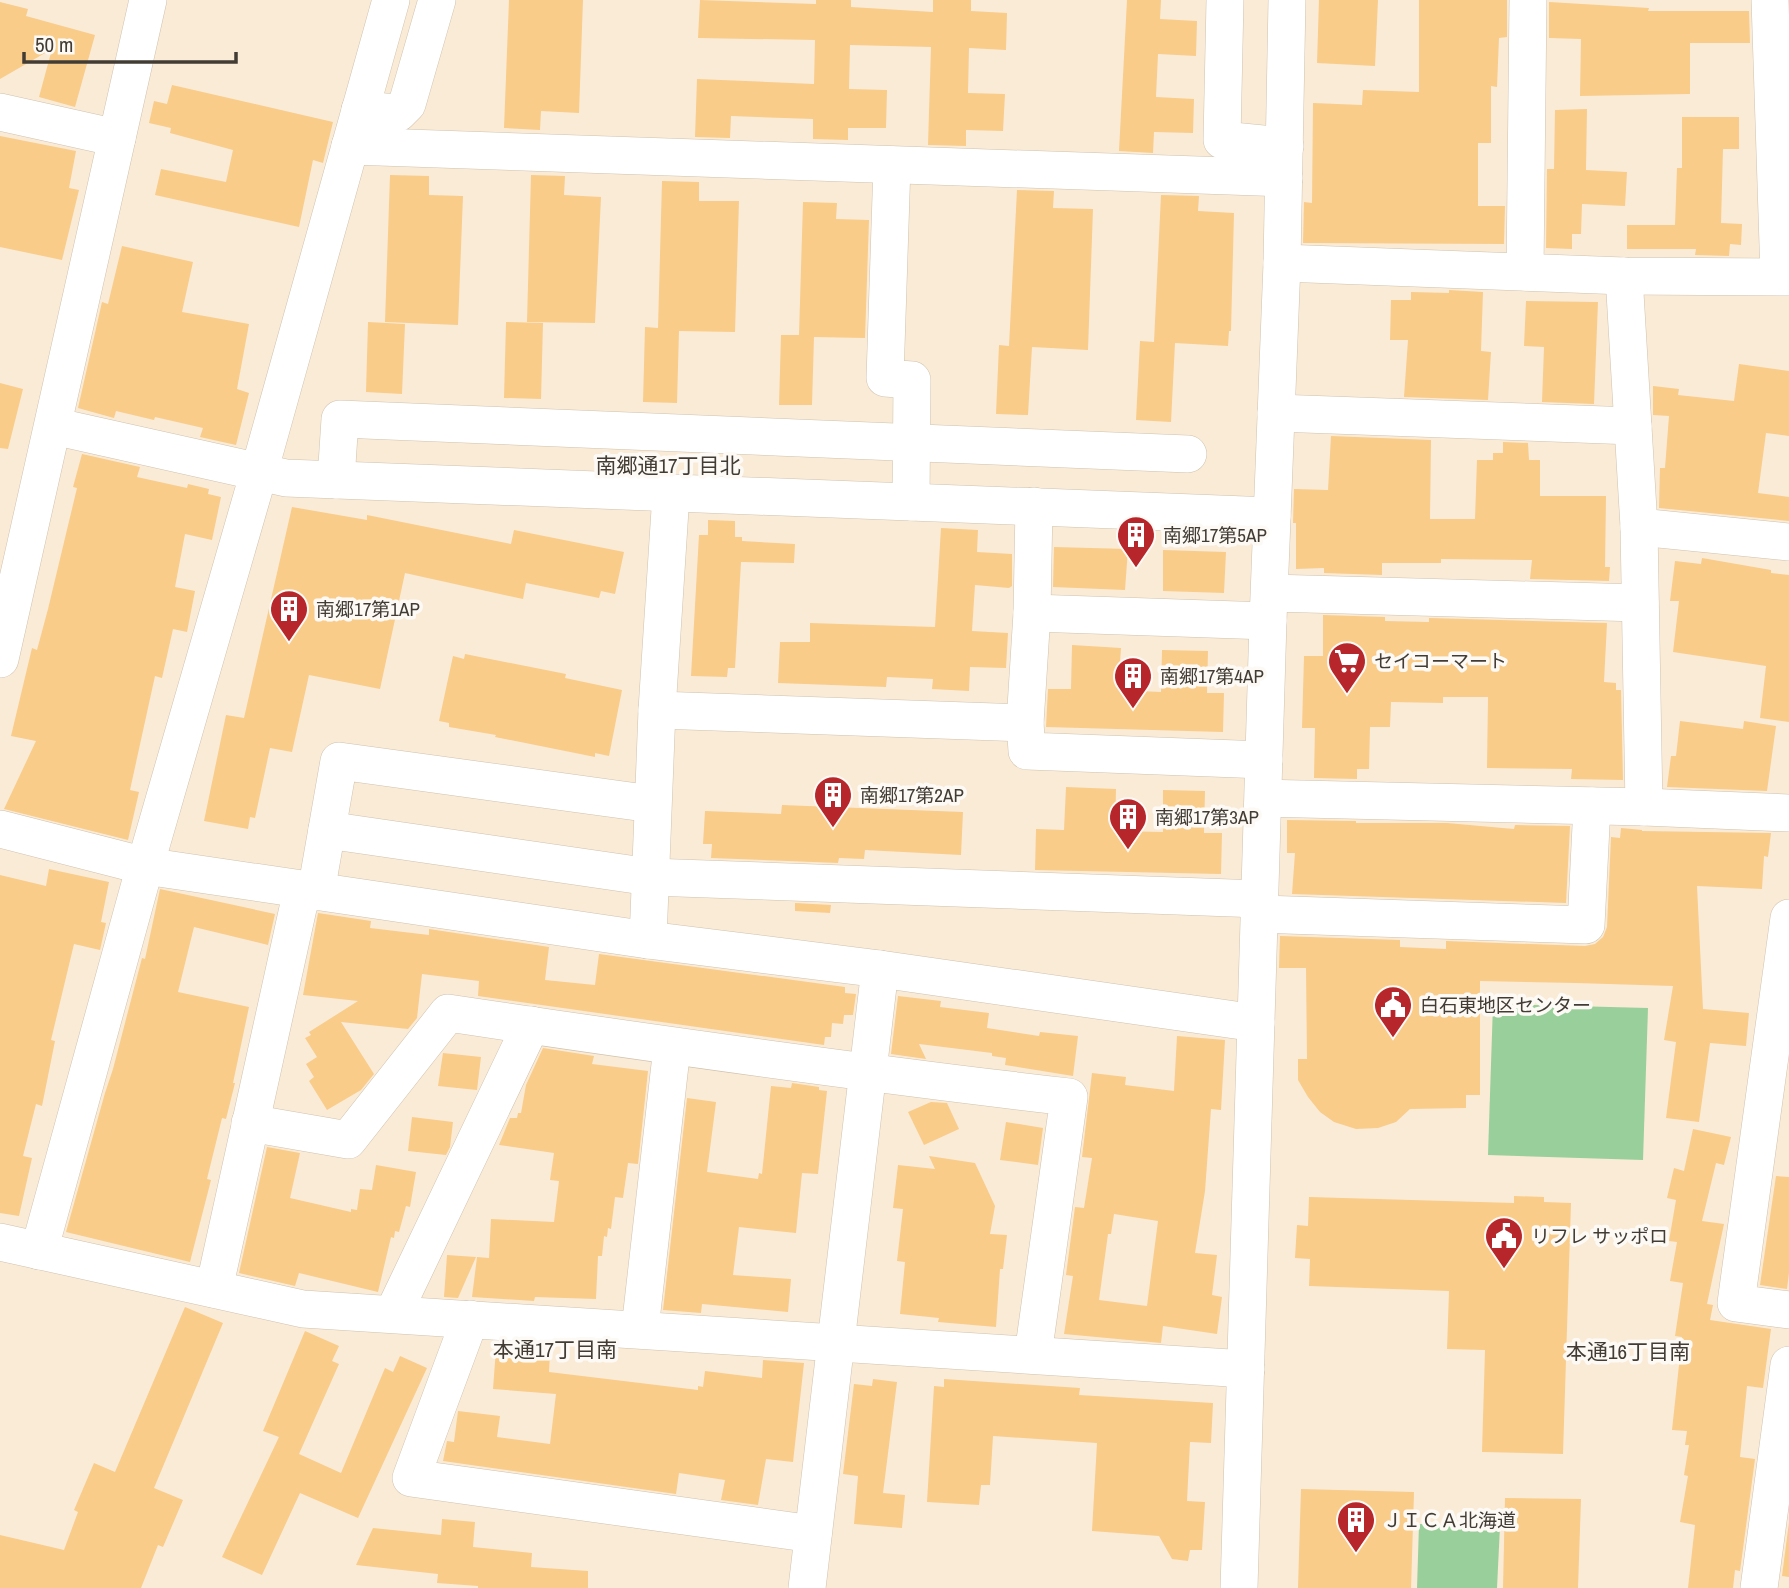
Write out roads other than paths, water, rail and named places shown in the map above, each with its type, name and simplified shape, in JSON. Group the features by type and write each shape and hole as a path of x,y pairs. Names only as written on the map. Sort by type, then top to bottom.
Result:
{"street":[{"path":"0,659 148,0"},
{"path":"39,1251 145,866 391,0"},
{"path":"360,110 398,113 407,104 437,0"},
{"path":"1225,0 1222,140 1284,162"},
{"path":"1238,1588 1282,262 1287,0"},
{"path":"1525,272 1528,0"},
{"path":"1282,262 1624,276 1784,276 1780,61 1770,0"},
{"path":"0,112 117,138"},
{"path":"350,146 892,164 1284,162"},
{"path":"892,164 885,378 912,380 911,502"},
{"path":"1624,276 1639,527 1644,807"},
{"path":"1276,413 1633,426"},
{"path":"336,480 340,419 1188,454"},
{"path":"52,426 286,478 1272,516"},
{"path":"648,940 652,804 671,494"},
{"path":"1034,506 1032,613 1025,723 1027,751 1264,760"},
{"path":"1639,527 1789,542"},
{"path":"1032,613 1269,607 1640,603"},
{"path":"657,710 1025,723"},
{"path":"214,1289 250,1123 327,830 339,761 652,804"},
{"path":"1264,798 1789,813"},
{"path":"327,830 650,877 1586,925 1592,806"},
{"path":"0,829 145,866 648,940 880,969 1256,1023"},
{"path":"1789,918 1777,1092 1736,1303 1789,1310"},
{"path":"807,1588 880,969"},
{"path":"250,1123 348,1140 449,1013 866,1074 1069,1097 1033,1355"},
{"path":"393,1314 531,1025"},
{"path":"640,1329 672,1047"},
{"path":"0,1242 303,1309 1246,1369"},
{"path":"470,1319 411,1478 813,1534"},
{"path":"1759,1588 1789,1365"}],"place":[{"name":"南郷17第5AP","path":"1136,569"},
{"name":"南郷17第1AP","path":"289,643"},
{"name":"セイコーマート","path":"1347,695"},
{"name":"南郷17第4AP","path":"1133,710"},
{"name":"南郷17第2AP","path":"833,829"},
{"name":"南郷17第3AP","path":"1128,851"},
{"name":"白石東地区センター","path":"1393,1039"},
{"name":"リフレ サッポロ","path":"1504,1270"},
{"name":"ＪＩＣＡ北海道","path":"1356,1554"}],"district":[{"name":"南郷通17丁目北","path":"668,466"},
{"name":"本通17丁目南","path":"555,1350"},
{"name":"本通16丁目南","path":"1628,1352"}]}
